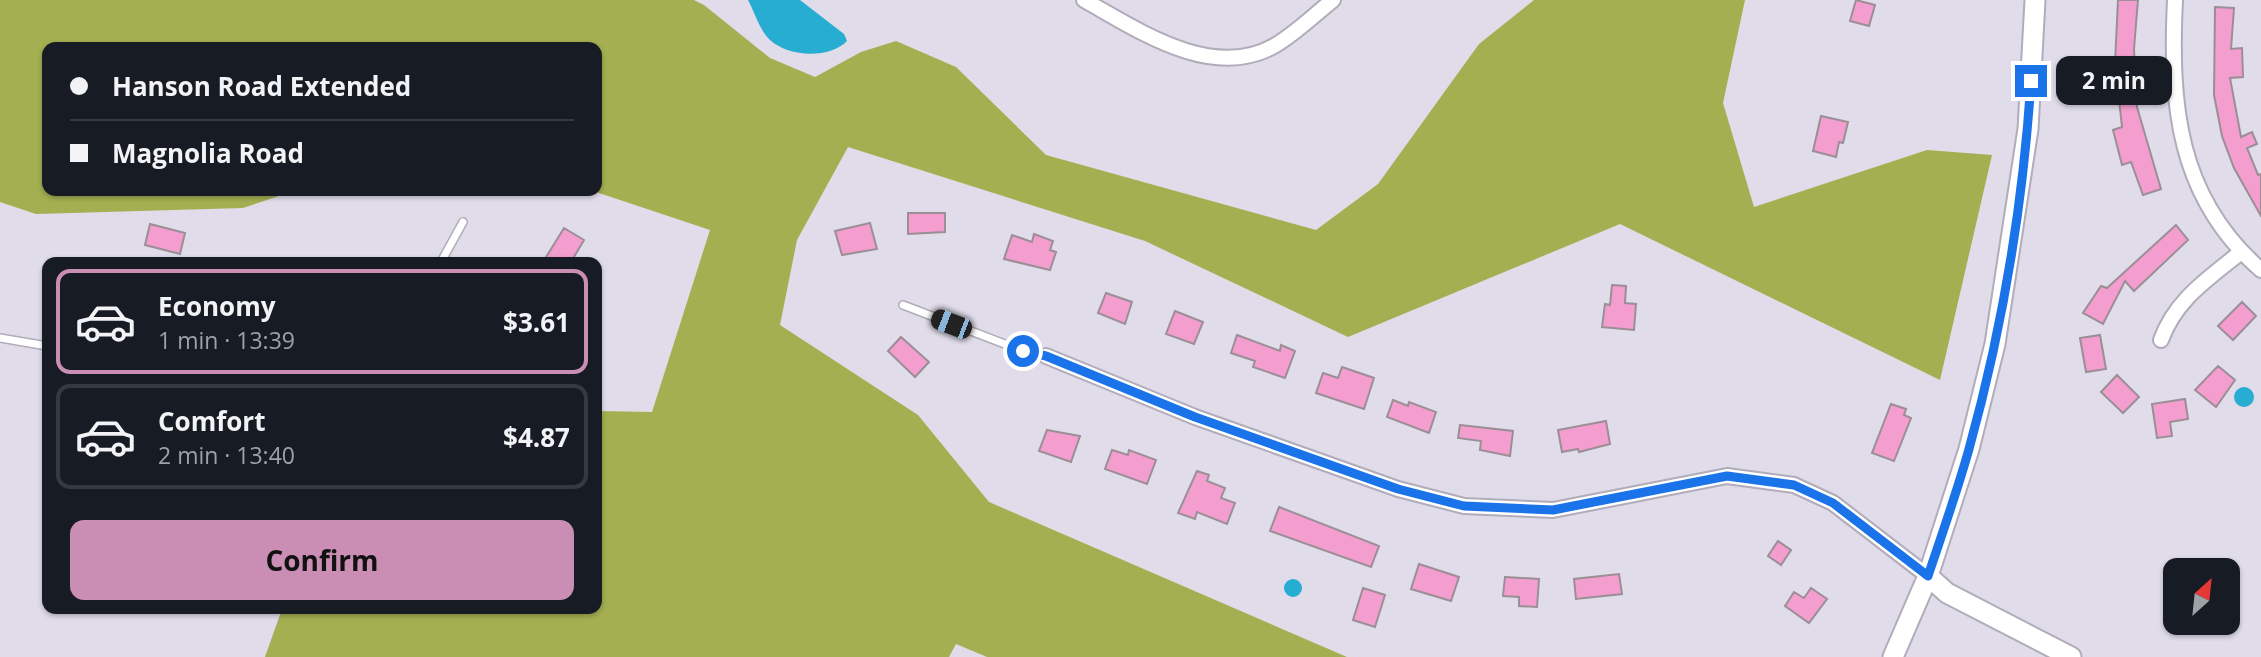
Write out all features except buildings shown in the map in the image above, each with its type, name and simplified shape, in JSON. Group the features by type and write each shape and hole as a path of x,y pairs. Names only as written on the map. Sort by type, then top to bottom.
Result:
{"main road":[{"path":"1892,657 1928,576 1969,449 1995,344 2028,129 2035,0"},
{"path":"1928,576 1957,599 2071,657"}],"street":[{"path":"1084,0 1161,43 1226,60 1272,47 1333,0"},
{"path":"2175,0 2174,88 2185,152 2214,217 2241,252 2261,270"},
{"path":"2161,340 2168,320 2189,294 2241,252"},
{"path":"1046,356 1208,421 1398,489 1464,506 1553,510 1727,476 1794,485 1833,503 1928,576"}],"lane":[{"path":"444,257 463,222"},
{"path":"903,305 1023,351 1046,356"},
{"path":"0,338 42,345"}],"green space":[{"path":"0,0 694,0 770,58 815,77 861,52 896,41 956,67 1046,155 1316,230 1378,184 1479,44 1534,0 1745,0 1723,103 1754,207 1927,150 1992,155 1940,380 1620,224 1348,337 1145,241 848,147 797,240 780,325 918,415 989,502 1347,657 987,657 956,644 949,657 265,657 280,614 602,614 602,411 652,412 710,230 602,194 602,42 42,42 42,196 279,196 243,208 36,214 0,202"}],"water":[{"path":"748,0 800,0 844,34 847,41 840,47 820,53 787,50 766,36"},
{"path":"2244,387 2251,390 2254,397 2251,404 2244,407 2237,404 2234,397 2237,390"},
{"path":"1293,579 1299,582 1302,588 1299,594 1293,597 1287,594 1284,588 1287,582"}],"route":[{"path":"1023,351 1046,356 1195,417 1398,489 1464,506 1553,510 1727,476 1794,485 1818,493 1833,503 1928,576 1969,449 1995,344 2028,129 2031,81"}]}
